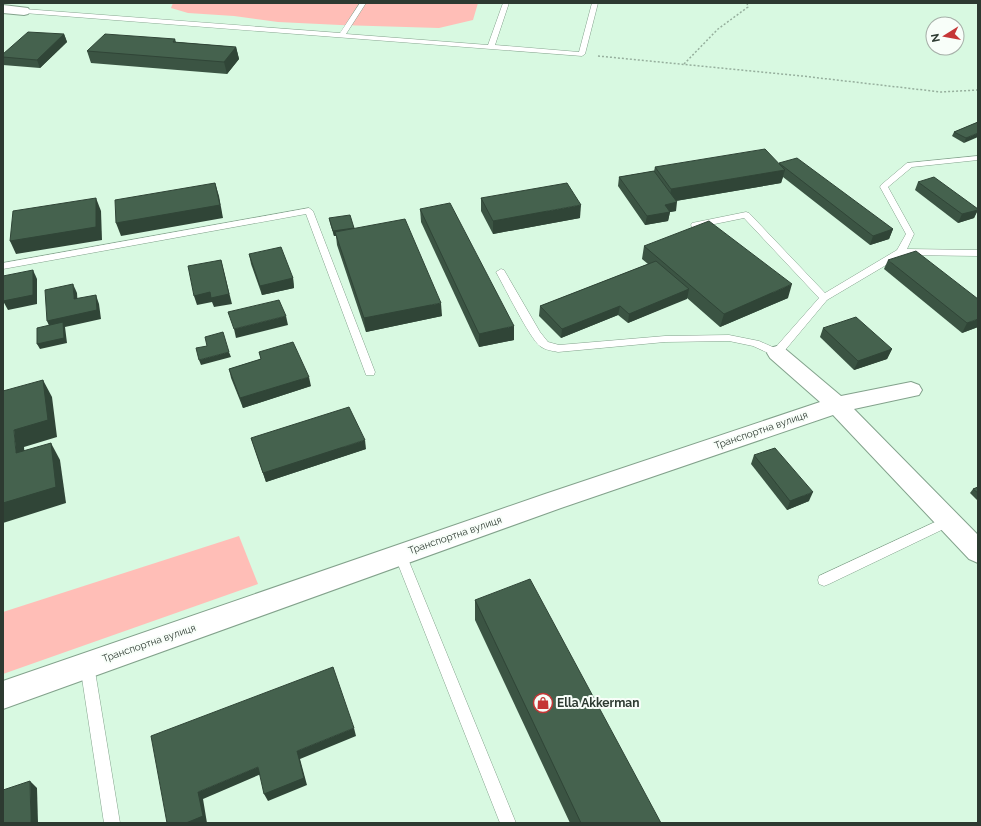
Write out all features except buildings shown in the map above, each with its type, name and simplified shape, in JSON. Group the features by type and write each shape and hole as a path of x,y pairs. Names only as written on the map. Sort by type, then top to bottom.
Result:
{"street":[{"path":"3,9 28,7"},
{"path":"777,353 837,405 978,552"},
{"name":"Транспортна вулиця","path":"3,695 400,554 837,405 911,390"}],"lane":[{"path":"342,35 363,3"},
{"path":"491,47 506,3"},
{"path":"28,7 342,35 582,54 595,3"},
{"path":"901,252 910,234 884,187 910,165 978,158"},
{"path":"3,266 309,211 370,372"},
{"path":"695,225 746,215 824,298"},
{"path":"501,272 536,334 544,344 558,349 666,339 729,338 756,343 777,353 824,298 901,252 978,253"},
{"path":"824,580 948,521"},
{"path":"400,554 508,823"},
{"path":"87,665 112,823"}],"path":[{"path":"684,64 718,29 748,7 747,3"},
{"path":"582,54 940,92 978,90"}],"shaded area":[{"path":"173,3 478,3 473,20 439,28 278,22 234,16 188,13 171,8"},
{"path":"239,536 258,584 3,674 3,612"}],"place":[{"name":"Ella Akkerman","path":"543,703"}]}
